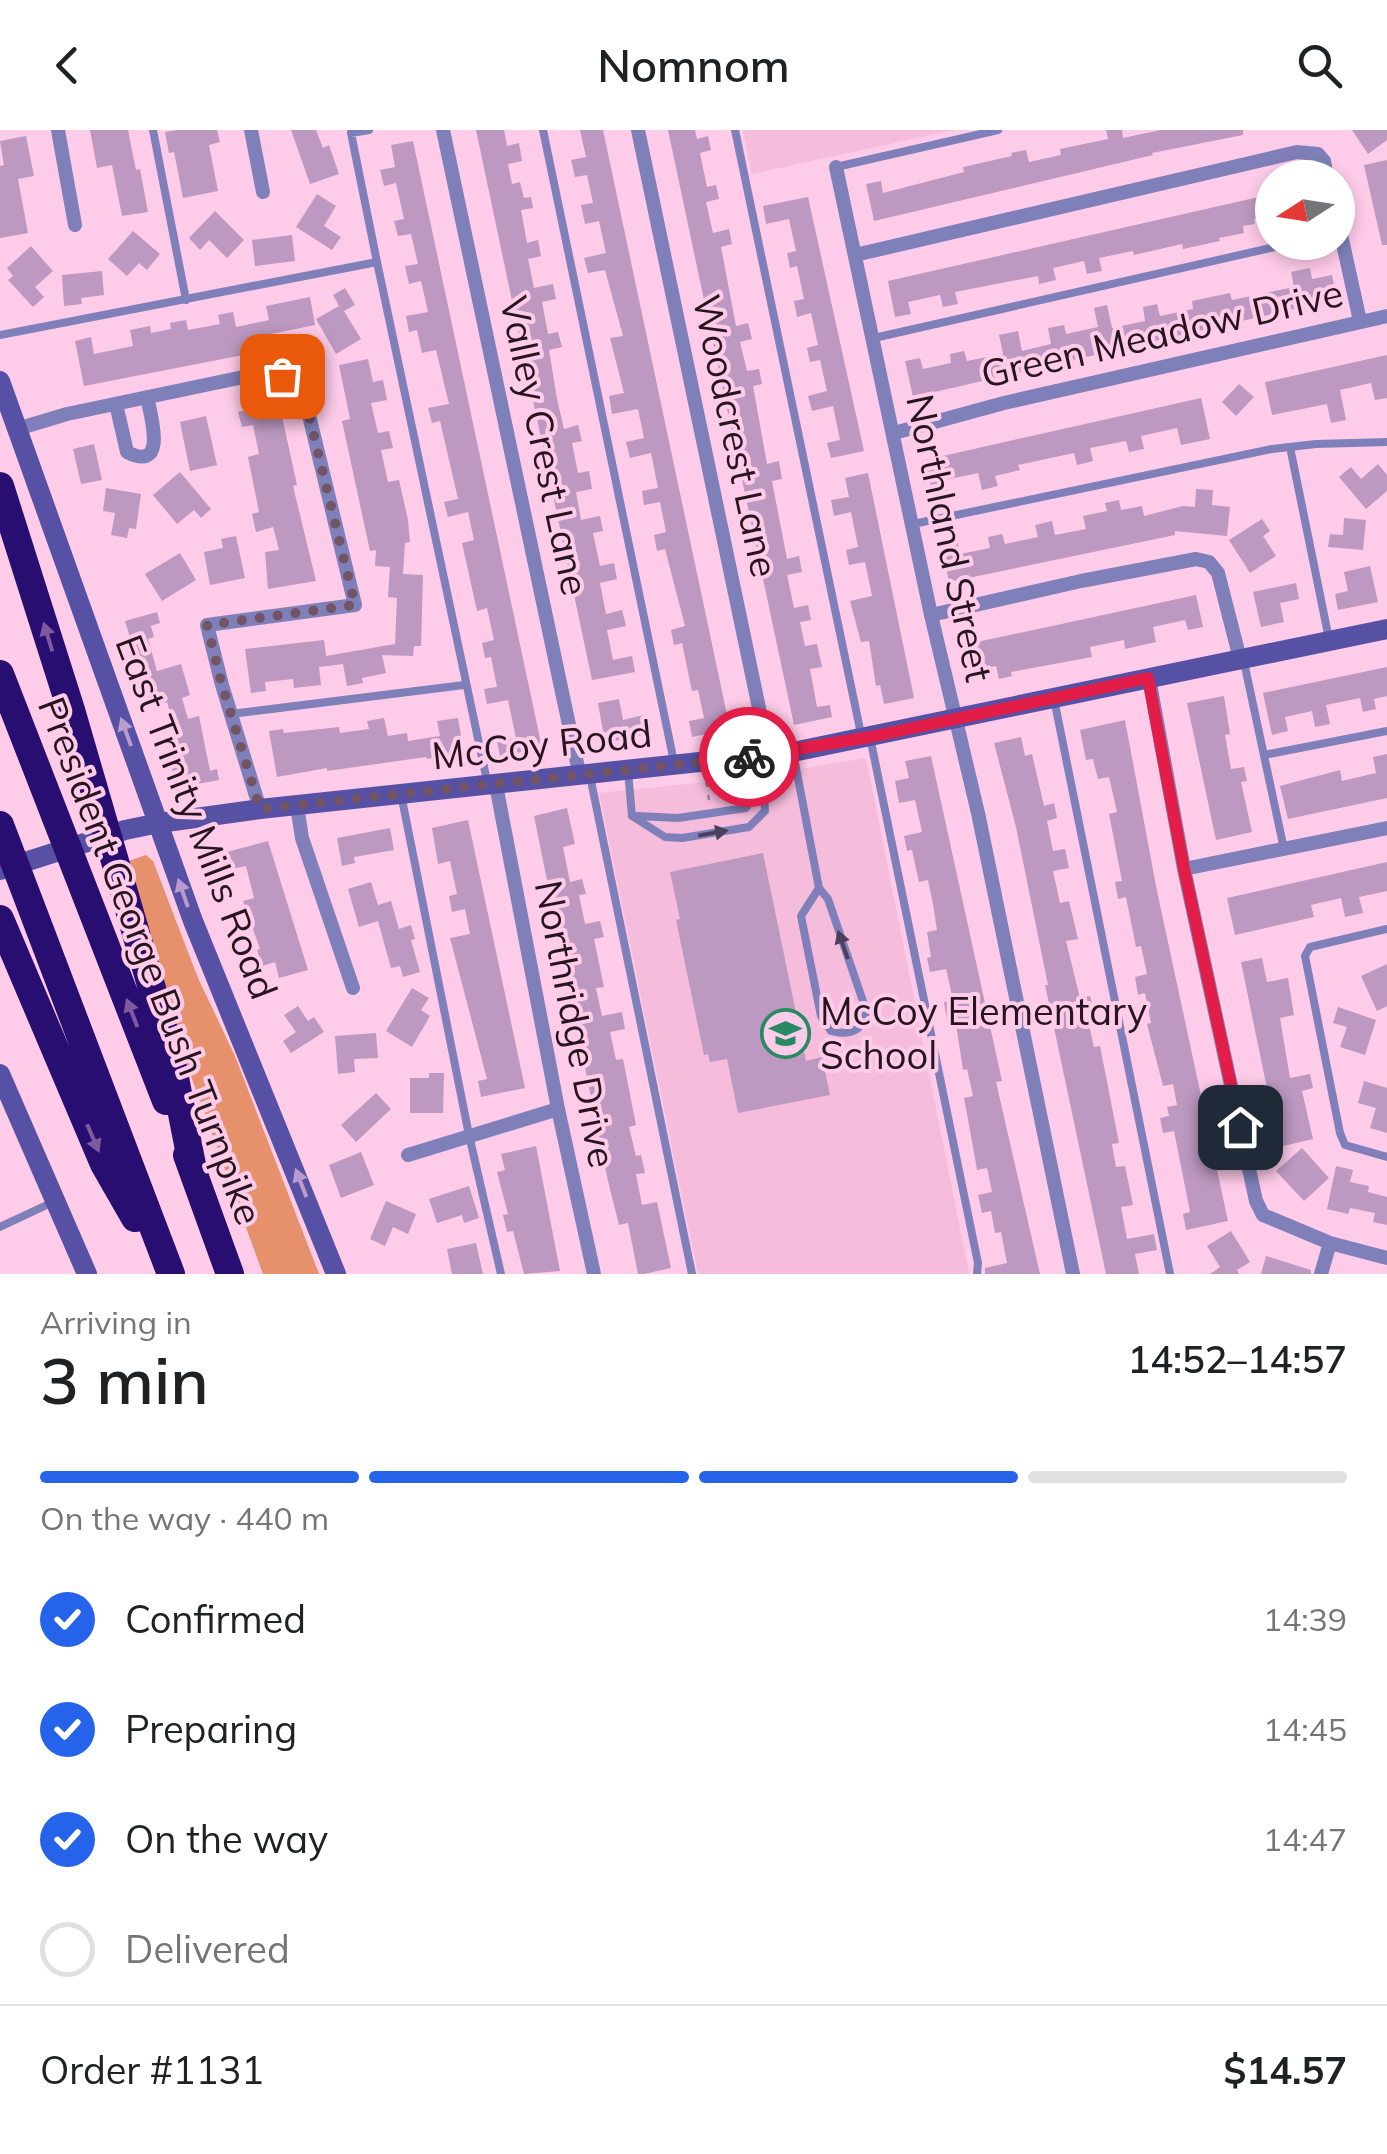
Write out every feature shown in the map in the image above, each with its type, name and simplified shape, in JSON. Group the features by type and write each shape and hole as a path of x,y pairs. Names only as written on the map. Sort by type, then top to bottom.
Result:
{"highway":[{"path":"0,486 66,693 169,1047 193,1170"},
{"name":"President George Bush Turnpike","path":"0,674 230,1274"},
{"path":"0,825 169,1274"},
{"path":"0,919 104,1164 169,1274"}],"street":[{"path":"58,130 75,225"},
{"path":"251,130 263,192"},
{"name":"Valley Crest Lane","path":"443,130 585,776"},
{"name":"Woodcrest Lane","path":"638,130 764,732 762,756"},
{"path":"1262,160 1296,152 1318,154 1323,160"},
{"path":"856,255 1255,162"},
{"name":"Northland Street","path":"836,167 930,615 978,812 1073,1274"},
{"path":"1345,260 1360,321"},
{"name":"Green Meadow Drive","path":"894,433 1004,402 1387,316"},
{"path":"17,429 258,374 282,376 297,384 306,403 355,605 207,625 260,809"},
{"name":"East Trinity Mills Road","path":"0,381 193,921 336,1274"},
{"path":"116,404 127,452 145,455 153,449 155,441 147,397"},
{"path":"930,615 1196,559 1208,562 1218,573 1241,659"},
{"name":"McCoy Road","path":"0,870 125,830 160,823 793,752 1387,629"},
{"path":"1148,678 1184,869 1256,1200 1263,1214 1330,1243 1387,1258"},
{"name":"Northridge Drive","path":"492,785 594,1274"},
{"path":"297,806 302,838 353,988"},
{"path":"1184,869 1387,828"},
{"path":"0,1074 87,1274"},
{"path":"408,1154 558,1108"},
{"path":"1321,1274 1330,1243"}],"lane":[{"path":"152,130 186,300"},
{"path":"369,130 351,134 464,685 492,785"},
{"path":"542,130 675,766"},
{"path":"735,130 978,1264 977,1274"},
{"path":"836,167 998,130"},
{"path":"874,338 1255,252"},
{"path":"0,334 377,262"},
{"path":"912,524 1290,447 1387,442"},
{"path":"1290,447 1329,640"},
{"path":"1241,659 1284,849"},
{"path":"231,714 464,685"},
{"path":"1054,699 1170,1274"},
{"path":"1264,755 1387,730"},
{"path":"793,752 819,888 828,899 866,1010 865,1022 856,1031 844,1034 831,1031 821,1016 801,916 819,888"},
{"path":"632,816 665,837 682,838 749,827 765,811 762,756"},
{"path":"628,771 632,816"},
{"path":"585,776 692,1274"},
{"path":"632,816 678,818 746,808 764,783"},
{"path":"401,794 502,1274"},
{"path":"1387,929 1310,947 1305,956 1340,1133 1346,1146 1387,1158"},
{"path":"0,1226 56,1201"}],"path":[{"path":"702,803 709,802 706,777"}],"shaded area":[{"path":"743,130 954,130 752,174"},
{"name":"McCoy Elementary School","path":"866,758 969,1274 698,1274 599,793 747,778"},
{"path":"146,855 153,861 198,978 235,1056 319,1274 263,1274 167,1010 126,862"}],"building":[{"path":"90,130 128,130 148,212 122,216 112,165 97,168"},
{"path":"217,130 220,142 209,145 218,191 183,198 174,152 169,153 165,132"},
{"path":"291,130 316,130 323,148 329,145 339,174 310,184"},
{"path":"476,130 504,130 507,146 519,143 522,161 508,164 512,184 520,182 524,198 531,197 533,208 521,210 527,243 538,240 541,256 528,259 534,288 553,284 556,299 542,302 548,334 558,332 562,347 549,350 557,399 564,429 578,425 582,441 572,443 578,473 589,471 592,489 576,492 581,520 600,516 603,531 593,533 600,566 614,563 617,579 600,583 606,614 622,610 626,626 607,630 613,660 632,656 635,672 592,680"},
{"path":"580,130 603,130 730,729 692,737 689,721 704,718 698,690 692,691 682,643 674,645 671,630 685,626 665,549 657,551 654,535 666,532 660,502 644,505 642,491 658,488 651,453 630,458 626,442 644,438 638,409 612,414 609,396 624,393 610,338 623,336 605,270 588,273 584,258 606,253 599,221 585,224 581,205 593,203 587,175 575,177 571,160 586,157"},
{"path":"668,130 695,130 697,139 708,136 711,150 700,153 707,187 716,185 719,199 706,202 713,233 729,229 732,244 721,247 736,326 748,323 752,339 740,342 747,371 759,369 762,384 753,386 767,464 779,461 782,479 772,481 787,559 799,556 802,572 787,575 794,608 808,605 811,620 800,622 805,646 817,644 822,667 810,669 817,707 830,705 832,717 794,725"},
{"path":"1106,130 1122,130 1123,138 1161,130 1243,130 1243,135 1152,153 874,221 866,184 881,181 883,193 964,172 963,167 1012,156 1011,153 1026,150 1029,162 1061,155 1060,149 1108,139"},
{"path":"1352,130 1387,130 1387,140 1368,154"},
{"path":"26,136 34,176 18,179 28,233 0,238 0,166 4,165 0,141"},
{"path":"413,141 542,748 500,756 497,742 516,738 508,700 487,704 484,689 497,687 491,657 485,658 482,643 494,640 487,608 477,611 462,543 474,540 468,512 448,517 444,502 458,499 440,421 432,423 428,408 449,404 436,350 422,353 417,330 409,332 406,316 428,312 421,281 409,284 405,266 418,264 411,234 398,236 394,221 404,219 396,183 384,186 380,170 395,167 391,145"},
{"path":"1387,160 1387,245 1382,245 1364,165"},
{"path":"317,194 336,206 324,226 341,237 332,250 296,227"},
{"path":"808,197 864,451 831,458 827,443 840,440 833,406 812,411 808,396 827,391 820,360 810,362 807,348 818,345 811,313 797,317 794,301 804,299 797,266 790,268 787,253 796,251 789,219 766,224 763,206"},
{"path":"1255,198 1255,224 1243,226 1244,233 1183,249 1182,244 1099,258 1102,271 1087,274 1084,261 1053,268 1056,280 1039,284 1038,276 955,292 958,304 943,307 940,295 908,302 911,314 895,317 888,281"},
{"path":"215,211 244,240 227,258 209,240 200,250 189,238"},
{"path":"133,231 160,254 147,270 139,263 127,276 108,259"},
{"path":"292,235 295,261 255,266 252,240"},
{"path":"31,246 53,271 35,287 44,297 33,307 8,280 13,276 7,268"},
{"path":"1310,268 1312,279 1332,275 1337,299 913,397 905,361 920,358 923,369 951,363 950,354 964,351 967,361 1003,354 999,335 1018,331 1022,351 1051,344 1048,328 1064,325 1066,334 1098,327 1094,308 1107,305 1112,328 1145,321 1143,307 1157,304 1160,316 1193,309 1192,301 1230,293 1232,300 1294,287 1291,272"},
{"path":"102,271 104,295 81,298 82,304 64,306 62,275"},
{"path":"345,288 355,305 344,311 361,339 336,354 316,319 339,306 333,295"},
{"path":"310,297 315,325 261,336 264,351 84,386 75,341 91,337 94,354 133,346 130,330 150,326 151,333 171,329 170,323 186,320 188,330 220,324 218,315 233,312 236,327 269,320 266,306"},
{"path":"1387,355 1387,398 1375,400 1371,383 1340,390 1346,420 1331,423 1327,404 1272,415 1265,382"},
{"path":"368,359 373,382 383,380 387,400 371,403 378,433 389,431 393,448 381,450 388,482 399,480 408,520 410,542 405,543 403,574 423,575 421,646 414,646 413,656 382,655 386,673 362,678 363,683 347,686 343,664 319,667 321,685 294,688 293,679 265,682 266,691 251,693 245,649 324,640 326,656 395,644 397,598 388,597 390,567 375,566 376,550 370,551 342,421 350,419 339,365"},
{"path":"1239,384 1254,397 1236,416 1222,402"},
{"path":"1201,398 1210,439 1181,445 1177,428 1141,436 1144,449 1129,452 1126,441 1090,448 1093,461 1077,465 1074,453 1018,465 1020,470 995,476 998,486 982,490 978,473 945,480 948,494 933,497 925,460"},
{"path":"279,403 297,485 293,486 316,581 268,589 265,552 279,550 273,527 256,532 252,514 259,512 248,457 259,454 253,425 242,427 238,412"},
{"path":"206,416 217,465 190,471 180,422"},
{"path":"94,444 102,480 81,484 73,449"},
{"path":"1378,464 1387,475 1387,491 1366,509 1339,477 1351,467 1361,479"},
{"path":"180,472 211,509 201,518 194,510 177,524 153,495"},
{"path":"868,473 914,698 884,704 880,685 876,686 869,641 861,642 850,601 872,596 865,562 849,565 846,550 858,547 851,512 834,516 831,500 849,497 845,478"},
{"path":"106,488 141,494 136,529 129,528 127,538 111,535 115,513 103,511"},
{"path":"1196,489 1213,490 1212,505 1230,507 1227,536 1175,531 1175,535 949,582 940,539 956,535 960,554 990,548 988,537 1002,534 1005,544 1038,537 1035,525 1052,521 1055,535 1086,529 1083,516 1107,511 1105,503 1119,500 1121,510 1142,506 1144,516 1183,506 1195,507"},
{"path":"1344,518 1366,520 1363,550 1328,547 1330,534 1343,535"},
{"path":"1262,519 1270,531 1263,536 1276,556 1250,573 1229,540"},
{"path":"236,536 245,578 210,585 204,552 223,548 221,539"},
{"path":"180,553 196,580 162,601 145,574"},
{"path":"1370,566 1378,602 1338,610 1335,594 1348,591 1344,572"},
{"path":"1296,583 1299,599 1280,603 1284,622 1261,627 1253,592"},
{"path":"1196,595 1203,627 1188,630 1185,620 1153,627 1156,642 1125,649 1124,640 1090,647 1092,657 1011,672 1012,676 999,679 996,666 969,672 963,645"},
{"path":"157,612 160,623 151,626 154,637 148,639 157,671 181,664 190,695 182,698 188,719 199,716 210,771 217,769 219,780 192,785 190,776 174,779 171,763 184,761 167,702 151,707 125,621"},
{"path":"1387,667 1387,696 1374,699 1376,709 1363,712 1360,698 1326,705 1330,724 1315,727 1312,711 1285,717 1288,731 1272,735 1263,693"},
{"path":"1224,696 1231,769 1244,767 1247,781 1241,782 1252,832 1216,840 1187,703"},
{"path":"619,699 623,720 644,715 648,734 605,743 598,703"},
{"path":"384,718 388,736 407,733 408,741 440,736 437,721 458,718 463,748 451,750 452,755 427,759 277,777 269,731 339,727 340,733 369,729 367,721"},
{"path":"1125,720 1157,891 1228,1221 1186,1230 1183,1214 1190,1212 1174,1131 1163,1133 1160,1118 1169,1116 1167,1107 1177,1105 1173,1084 1163,1086 1147,1024 1151,1023 1145,993 1138,995 1135,977 1147,974 1141,946 1136,947 1126,897 1118,899 1115,882 1122,881 1109,814 1117,812 1109,777 1098,779 1093,759 1086,760 1080,730"},
{"path":"1021,737 1025,756 1032,754 1044,806 1054,803 1057,818 1047,821 1053,851 1065,849 1069,868 1053,871 1060,903 1069,901 1078,939 1066,941 1080,998 1090,996 1094,1010 1086,1012 1094,1047 1100,1046 1119,1143 1112,1144 1116,1167 1125,1166 1133,1205 1121,1207 1127,1239 1154,1234 1157,1250 1135,1254 1139,1274 1106,1274 1016,827 994,743"},
{"path":"1387,754 1387,798 1288,819 1280,786 1340,770 1342,781 1376,773 1373,757"},
{"path":"931,756 1002,1081 996,1082 1040,1274 985,1274 985,1268 1007,1263 1001,1232 995,1233 991,1211 982,1213 978,1195 992,1192 987,1168 977,1170 964,1098 973,1096 967,1069 963,1070 955,1018 947,1020 944,1002 953,1000 946,969 930,972 927,958 931,957 927,932 937,930 933,904 928,880 919,882 912,850 907,851 904,836 922,832 915,800 899,803 895,781 909,778 905,761"},
{"path":"567,808 575,844 563,847 570,882 582,879 586,894 579,895 585,924 600,921 604,937 594,939 604,987 596,988 602,1016 622,1012 625,1029 610,1032 616,1060 623,1059 636,1125 629,1127 645,1173 636,1174 642,1205 657,1202 671,1268 644,1274 638,1274 628,1223 619,1225 608,1181 534,816"},
{"path":"468,820 525,1088 481,1097 478,1081 487,1079 450,938 470,934 465,909 452,912 449,896 457,894 450,861 438,864 432,828"},
{"path":"390,828 394,850 354,857 355,863 342,866 337,838"},
{"path":"268,841 308,970 279,978 275,962 262,966 257,950 260,949 243,901 254,898 246,866 232,869 227,852"},
{"path":"763,853 806,1061 822,1057 830,1095 738,1113 727,1059 710,1062 708,1054 704,1055 670,872"},
{"path":"1387,862 1387,891 1359,897 1363,913 1345,917 1341,898 1311,905 1314,917 1235,935 1227,898"},
{"path":"371,882 378,905 391,901 399,929 411,925 420,972 403,977 400,966 391,968 378,921 359,927 348,889"},
{"path":"1262,958 1267,982 1288,978 1294,1015 1280,1018 1290,1078 1310,1074 1313,1088 1302,1091 1313,1139 1279,1147 1241,962"},
{"path":"1387,964 1387,1006 1377,1011 1361,976"},
{"path":"412,988 429,998 421,1010 430,1016 412,1047 386,1031"},
{"path":"298,1006 308,1021 314,1017 324,1032 291,1053 283,1041 296,1032 284,1015"},
{"path":"1338,1007 1376,1020 1365,1055 1340,1047 1347,1027 1333,1023"},
{"path":"376,1033 378,1058 354,1059 355,1072 338,1074 335,1036"},
{"path":"429,1073 444,1073 443,1113 410,1113 410,1078 429,1078"},
{"path":"1364,1081 1387,1088 1387,1133 1370,1128 1376,1108 1358,1103"},
{"path":"376,1093 391,1109 356,1142 341,1125"},
{"path":"536,1146 560,1271 524,1274 513,1231 507,1232 503,1215 508,1214 497,1172 505,1170 501,1154"},
{"path":"1302,1148 1329,1178 1304,1201 1276,1171"},
{"path":"361,1152 374,1185 341,1198 329,1165"},
{"path":"1336,1166 1353,1170 1350,1182 1369,1186 1368,1192 1387,1197 1387,1225 1373,1222 1375,1213 1350,1208 1348,1214 1327,1209"},
{"path":"469,1186 479,1218 464,1223 462,1215 437,1223 429,1199"},
{"path":"386,1201 416,1214 408,1234 393,1227 385,1246 370,1239"},
{"path":"1231,1231 1250,1262 1237,1270 1239,1274 1210,1274 1220,1267 1207,1246"},
{"path":"476,1243 483,1274 452,1274 447,1249"},
{"path":"1266,1256 1311,1270 1311,1274 1261,1274"}],"way so far":[{"path":"282,376 297,384 306,403 355,605 207,625 260,809 749,757"}],"place":[{"name":"McCoy Elementary School","path":"785,1034"}],"route":[{"path":"749,757 870,737 1148,678 1184,869 1240,1127"}]}
